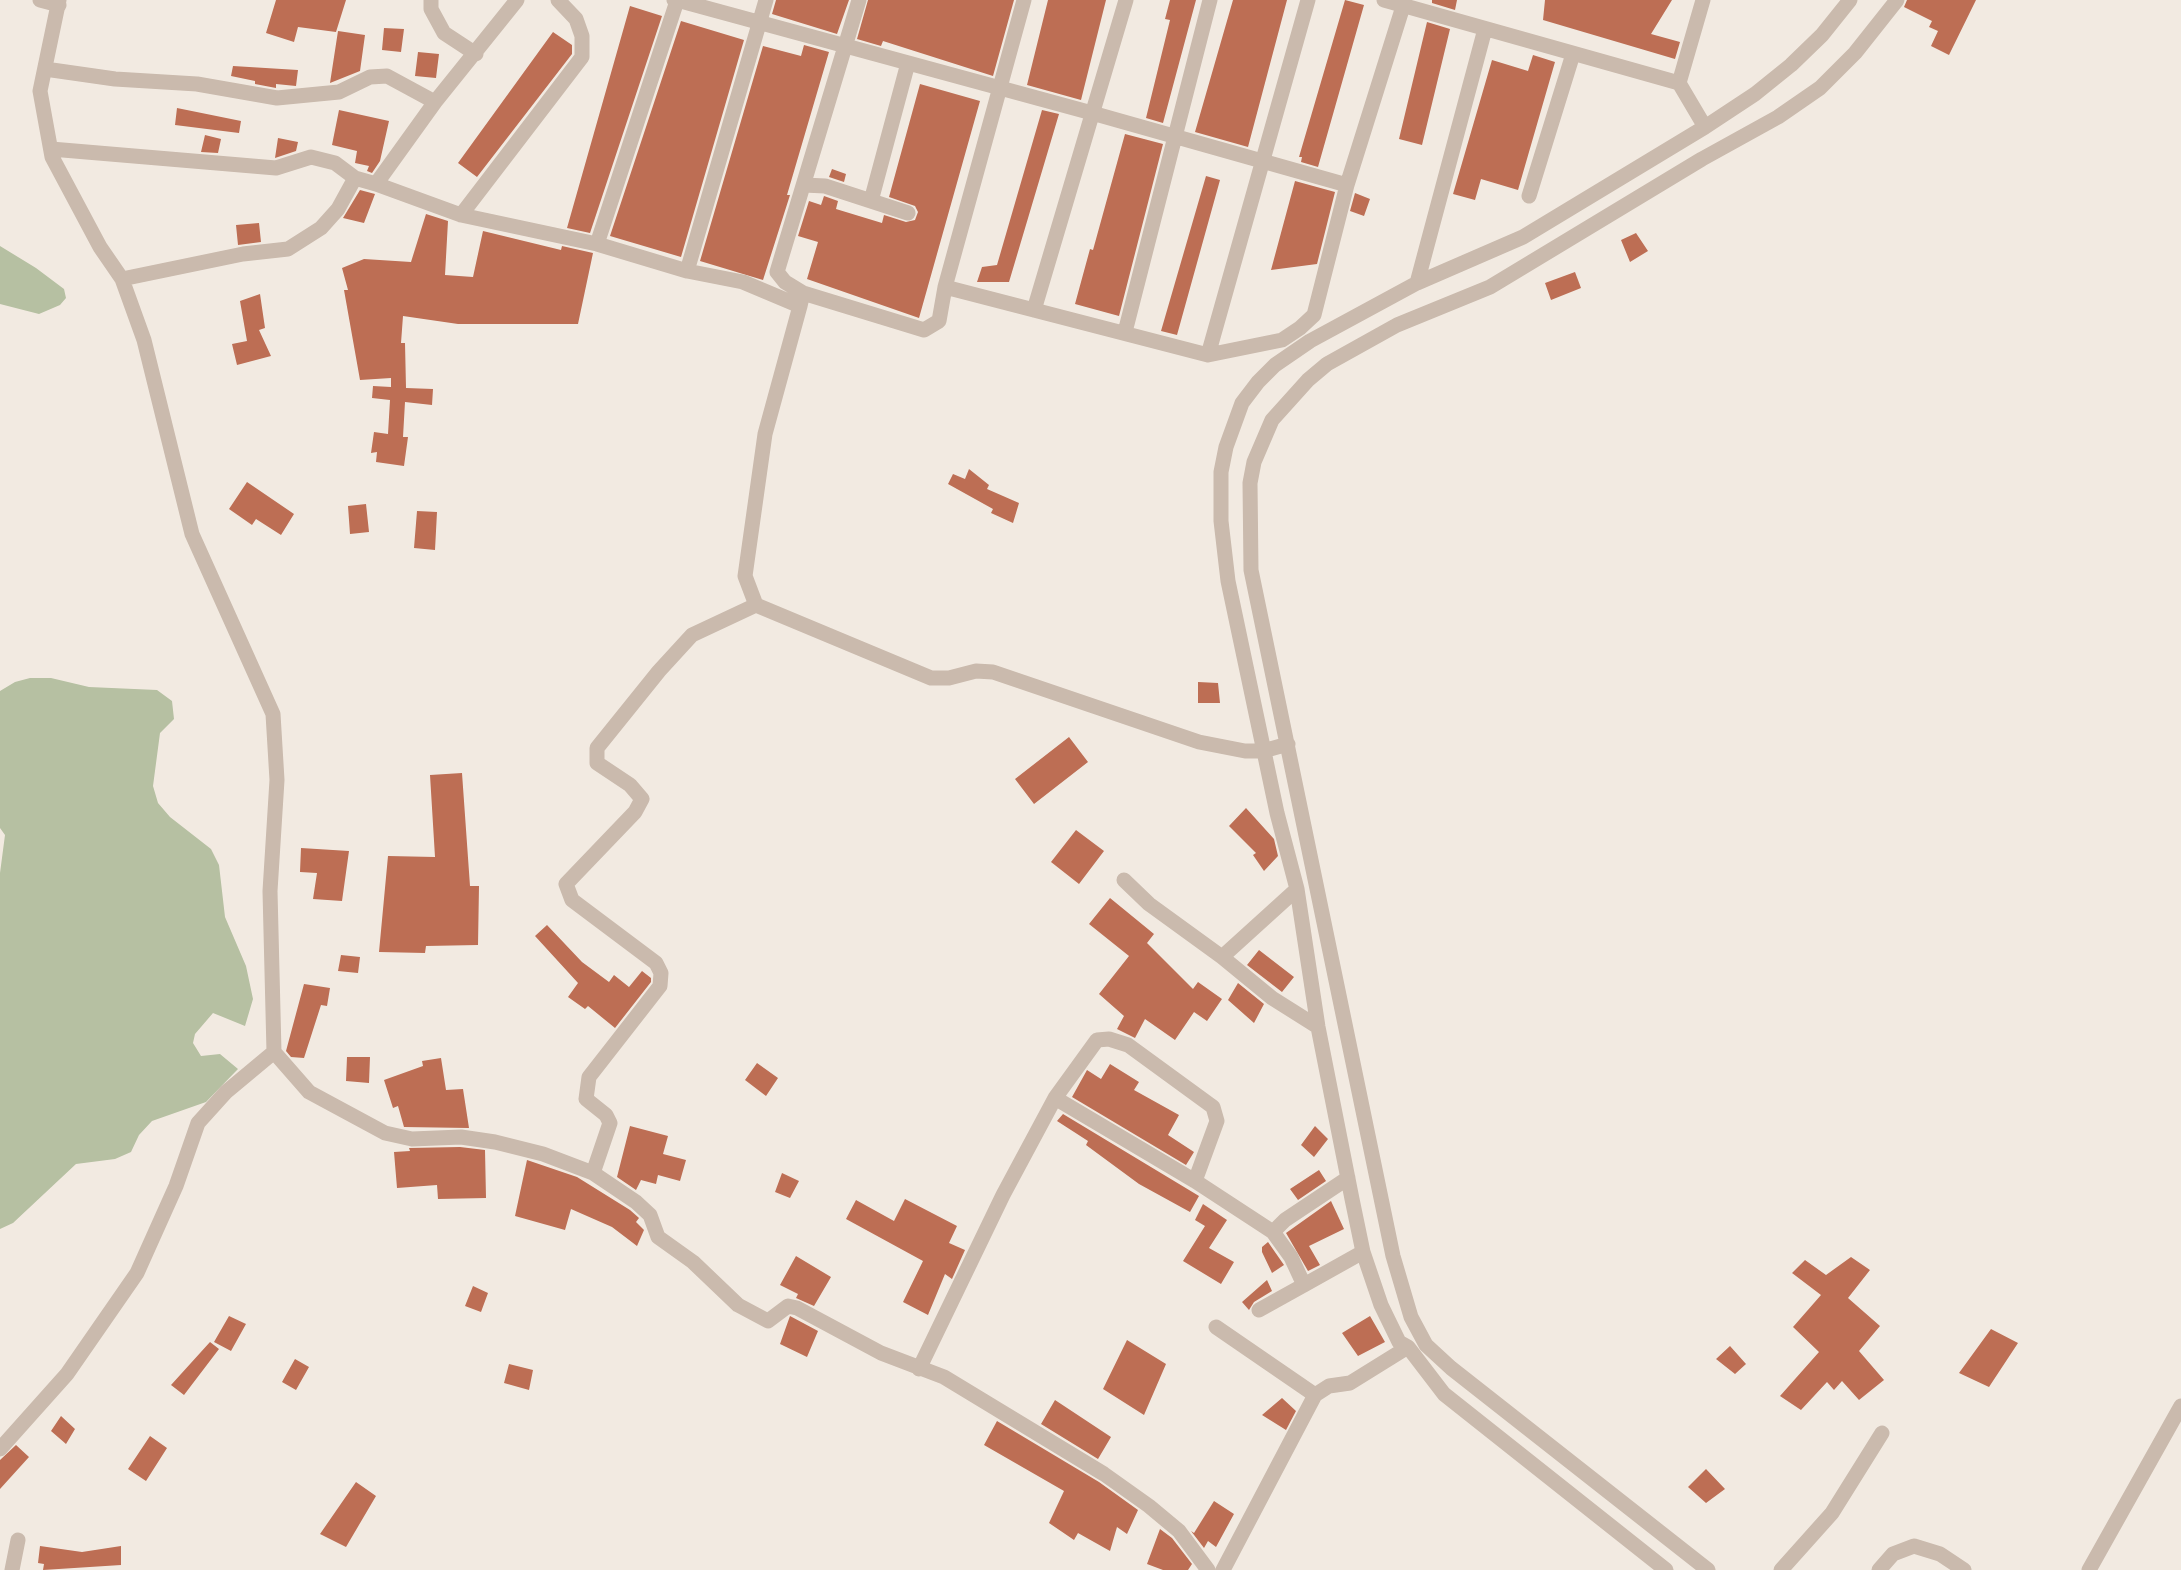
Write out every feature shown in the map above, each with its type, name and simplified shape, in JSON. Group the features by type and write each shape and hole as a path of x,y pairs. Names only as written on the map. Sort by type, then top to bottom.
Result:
{"street":[{"path":"431,0 430,9 444,33 476,54"},
{"path":"376,184 435,102 476,54 517,0"},
{"path":"461,215 582,57 582,36 576,19 558,0"},
{"path":"597,244 676,0 1092,112 1176,138 1347,185"},
{"path":"687,271 766,0"},
{"path":"801,300 777,272 859,0"},
{"path":"51,149 276,168 311,157 334,163 355,178 461,215 597,244 687,271 743,282 801,300 924,330 939,321 945,287 1024,0"},
{"path":"1034,310 1125,0"},
{"path":"1125,332 1210,0"},
{"path":"1208,355 1308,0"},
{"path":"1384,0 1404,3 1679,83 1705,127"},
{"path":"1679,83 1703,0"},
{"path":"1696,1566 1444,1394 1408,1347 1400,1342 1381,1305 1363,1252 1318,1027 1297,889 1264,750 1228,581 1221,521 1221,472 1234,421 1242,403 1275,365 1310,341 1417,283 1524,237 1705,127 1755,94 1791,65 1822,35 1850,0"},
{"path":"1666,1570 1606,1505 1436,1355 1426,1345 1411,1317 1388,1233 1251,570 1248,512 1254,462 1272,420 1288,400 1308,380 1352,348 1397,325 1490,287 1702,159 1778,117 1820,88 1855,53 1896,0"},
{"path":"49,1 45,69 40,91 51,149 100,247 122,279 144,340 192,534 273,714 277,780 270,891 274,1052 309,1092 386,1133 412,1139 461,1137 495,1142 543,1154 593,1173 636,1202 650,1215 658,1238 693,1262 738,1305 768,1321 788,1306 797,1308 881,1353 944,1377 1104,1474 1179,1531 1208,1570"},
{"path":"945,287 1208,355 1282,340 1314,315 1347,185 1404,3"},
{"path":"1417,283 1485,28"},
{"path":"1529,196 1573,54"},
{"path":"871,201 908,63"},
{"path":"45,69 115,79 197,84 277,98 339,92 370,77 387,76 435,102"},
{"path":"122,279 243,255 288,249 321,228 338,209 355,178"},
{"path":"804,184 825,186 908,213"},
{"path":"801,300 765,434 745,576 756,605 932,678 949,678 976,671 993,672 1199,742 1245,751 1264,750 1287,744"},
{"path":"593,1173 610,1123 606,1115 586,1099 589,1077 660,986 661,973 656,963 572,900 566,885 635,812 642,799 630,785 597,763 597,748 659,670 692,636 756,605"},
{"path":"1124,880 1149,904 1222,957 1272,998 1318,1027"},
{"path":"1222,957 1297,889"},
{"path":"918,1369 1003,1195 1055,1098 1097,1040 1109,1039 1128,1045 1216,1111 1216,1121 1195,1181"},
{"path":"0,1449 67,1374 137,1273 176,1186 198,1123 226,1092 274,1052"},
{"path":"1055,1098 1195,1181 1273,1232 1291,1257 1304,1286"},
{"path":"1273,1232 1285,1220 1348,1178"},
{"path":"1259,1310 1363,1252"},
{"path":"1216,1327 1316,1395"},
{"path":"1223,1570 1316,1395 1329,1386 1350,1383 1408,1347"},
{"path":"2089,1570 2181,1406"},
{"path":"1781,1570 1832,1513 1882,1433"},
{"path":"12,1570 18,1540"},
{"path":"1879,1570 1893,1554 1914,1546 1940,1554 1964,1570"}],"green space":[{"path":"0,246 36,268 64,289 66,298 60,305 39,314 0,304"},
{"path":"30,678 51,678 89,687 157,690 172,701 174,719 160,733 153,786 158,803 170,817 211,849 219,865 225,917 246,966 253,999 245,1026 213,1013 195,1034 193,1043 201,1056 220,1054 238,1069 206,1102 152,1121 139,1135 131,1152 115,1159 76,1164 13,1223 0,1229 0,873 5,835 0,828 0,691 15,682"}],"building":[{"path":"276,0 346,0 336,32 298,27 294,42 266,33"},
{"path":"776,0 849,0 837,34 772,14"},
{"path":"868,0 1014,0 993,76 883,41 881,46 857,39"},
{"path":"1048,0 1106,0 1081,100 1027,85"},
{"path":"1170,0 1196,0 1163,123 1146,118 1170,20 1165,19"},
{"path":"1233,0 1287,0 1248,147 1195,132"},
{"path":"1345,0 1364,5 1318,167 1301,162 1302,157 1299,157"},
{"path":"1432,0 1457,0 1455,10 1432,3"},
{"path":"1545,0 1672,0 1651,34 1680,42 1675,59 1543,20"},
{"path":"1907,0 1976,0 1949,55 1931,46 1938,31 1929,27 1932,21 1904,7"},
{"path":"630,6 662,16 590,233 567,228"},
{"path":"681,21 744,40 681,257 610,236"},
{"path":"1427,22 1450,29 1422,145 1399,139"},
{"path":"384,28 404,29 401,52 382,50"},
{"path":"338,31 365,35 360,71 330,83"},
{"path":"553,32 572,45 572,54 477,177 458,163"},
{"path":"804,45 829,52 787,195 790,195 763,280 700,261 763,46 801,56"},
{"path":"418,52 439,54 436,78 415,76"},
{"path":"1533,55 1555,62 1518,190 1481,179 1475,200 1453,194 1492,60 1528,71"},
{"path":"233,66 298,70 296,86 276,84 276,88 255,84 255,81 231,76"},
{"path":"920,84 980,101 919,318 807,279 818,242 798,236 809,201 821,205 824,196 838,201 836,209 882,223 884,215 906,222 915,220 918,212 915,206 889,197"},
{"path":"177,108 241,121 239,133 175,125"},
{"path":"339,110 389,121 380,161 372,173 367,171 369,166 355,163 357,151 332,145"},
{"path":"1042,110 1059,114 1009,282 977,282 982,267 997,265"},
{"path":"1125,134 1163,144 1119,316 1075,304 1090,249 1093,250"},
{"path":"205,135 221,139 218,153 201,152"},
{"path":"278,138 298,142 296,151 275,158"},
{"path":"832,169 846,174 844,182 829,177"},
{"path":"1206,176 1220,180 1177,335 1161,331"},
{"path":"1295,181 1335,192 1317,264 1271,270"},
{"path":"360,190 375,194 364,223 343,218"},
{"path":"1355,193 1370,199 1364,216 1350,211"},
{"path":"426,214 448,221 445,275 473,277 483,231 561,250 562,246 593,253 578,324 458,324 403,316 401,343 405,343 406,388 433,389 432,405 405,402 403,437 408,437 404,466 376,462 377,452 371,453 374,432 388,434 390,400 372,398 373,386 391,387 391,378 360,380 344,290 348,290 342,268 364,259 411,262"},
{"path":"259,223 261,242 238,245 236,225"},
{"path":"1636,233 1648,251 1630,262 1621,240"},
{"path":"1575,272 1581,288 1551,300 1545,283"},
{"path":"260,294 265,328 259,330 271,356 237,365 232,344 247,341 240,301"},
{"path":"969,469 989,485 987,489 1019,503 1013,523 991,513 993,509 948,484 953,474 965,479"},
{"path":"247,482 294,514 281,535 256,519 252,525 229,509"},
{"path":"366,504 369,532 350,534 348,506"},
{"path":"417,511 437,512 435,550 414,548"},
{"path":"1198,682 1218,683 1220,703 1198,703"},
{"path":"1069,737 1088,762 1034,804 1015,779"},
{"path":"462,773 470,886 479,886 478,945 426,946 425,953 379,952 388,856 435,857 430,775"},
{"path":"1246,808 1274,839 1278,856 1264,871 1253,855 1256,853 1229,826"},
{"path":"1076,830 1104,851 1079,884 1051,862"},
{"path":"301,848 349,851 342,901 313,899 317,873 300,872"},
{"path":"1110,898 1154,934 1147,943 1193,989 1198,982 1222,999 1207,1021 1194,1012 1175,1040 1145,1019 1135,1038 1117,1029 1124,1016 1099,994 1129,956 1089,924"},
{"path":"547,925 582,962 609,982 614,975 629,987 642,971 651,978 651,982 615,1028 588,1006 585,1009 568,997 578,983 535,936"},
{"path":"1259,950 1294,977 1282,992 1247,965"},
{"path":"341,955 360,957 358,973 338,971"},
{"path":"1238,983 1264,1004 1254,1023 1228,1000"},
{"path":"304,984 330,988 327,1006 321,1005 304,1058 291,1057 286,1051"},
{"path":"347,1057 370,1057 369,1083 346,1081"},
{"path":"441,1058 446,1090 463,1089 469,1128 404,1127 398,1106 393,1108 384,1080 423,1066 422,1061"},
{"path":"757,1063 778,1078 766,1096 745,1080"},
{"path":"1110,1064 1139,1082 1134,1090 1179,1115 1168,1135 1194,1152 1186,1165 1072,1097 1087,1070 1101,1079"},
{"path":"1063,1114 1199,1196 1190,1212 1139,1184 1086,1145 1088,1141 1057,1121"},
{"path":"630,1126 668,1136 663,1154 686,1160 680,1181 658,1175 656,1184 641,1180 636,1190 617,1177"},
{"path":"1315,1126 1328,1139 1314,1157 1301,1145"},
{"path":"460,1147 485,1150 486,1198 438,1199 437,1185 397,1188 394,1152 410,1151 409,1148"},
{"path":"527,1160 577,1177 630,1210 639,1218 636,1222 644,1230 637,1246 612,1227 571,1209 565,1230 515,1216"},
{"path":"1319,1170 1326,1181 1298,1200 1290,1189"},
{"path":"782,1173 799,1181 790,1198 775,1192"},
{"path":"905,1199 957,1226 949,1243 965,1250 952,1279 945,1274 928,1315 903,1302 923,1261 846,1219 856,1200 894,1221"},
{"path":"1331,1201 1344,1229 1309,1246 1320,1265 1308,1271 1286,1233"},
{"path":"1203,1204 1227,1220 1209,1248 1234,1262 1221,1284 1183,1261 1205,1226 1195,1220"},
{"path":"1268,1242 1284,1265 1272,1273 1262,1252 1262,1247"},
{"path":"796,1256 831,1277 814,1306 796,1298 798,1294 780,1285"},
{"path":"1851,1257 1870,1270 1848,1298 1880,1326 1859,1351 1884,1380 1859,1400 1842,1381 1834,1390 1827,1382 1801,1410 1780,1396 1819,1352 1793,1327 1821,1295 1792,1273 1805,1260 1826,1275"},
{"path":"1267,1280 1272,1291 1254,1302 1249,1310 1242,1302"},
{"path":"473,1286 488,1293 481,1312 465,1306"},
{"path":"229,1316 246,1324 231,1351 214,1342"},
{"path":"790,1316 818,1331 807,1357 780,1344"},
{"path":"1370,1316 1385,1342 1358,1356 1342,1333"},
{"path":"1991,1329 2018,1343 1989,1387 1959,1373"},
{"path":"1127,1340 1166,1364 1144,1415 1103,1389"},
{"path":"210,1342 219,1349 184,1395 171,1385"},
{"path":"1730,1346 1746,1364 1735,1374 1716,1359"},
{"path":"295,1359 309,1367 296,1390 282,1382"},
{"path":"509,1364 533,1370 529,1390 504,1383"},
{"path":"1282,1398 1296,1411 1286,1430 1262,1415"},
{"path":"1055,1400 1111,1437 1098,1459 1041,1424"},
{"path":"61,1416 75,1429 66,1444 51,1431"},
{"path":"997,1421 1099,1482 1138,1510 1127,1534 1117,1527 1110,1551 1078,1533 1074,1540 1049,1523 1064,1491 984,1445"},
{"path":"150,1436 167,1448 146,1481 128,1469"},
{"path":"16,1445 29,1457 0,1489 0,1460"},
{"path":"1706,1469 1725,1489 1706,1503 1688,1487"},
{"path":"356,1482 376,1496 346,1547 320,1534"},
{"path":"1214,1501 1234,1514 1216,1547 1208,1541 1204,1548 1191,1531 1194,1533"},
{"path":"1160,1529 1172,1538 1192,1564 1188,1570 1163,1570 1147,1564"},
{"path":"40,1546 82,1552 121,1546 121,1565 43,1570 44,1564 38,1563"}]}
